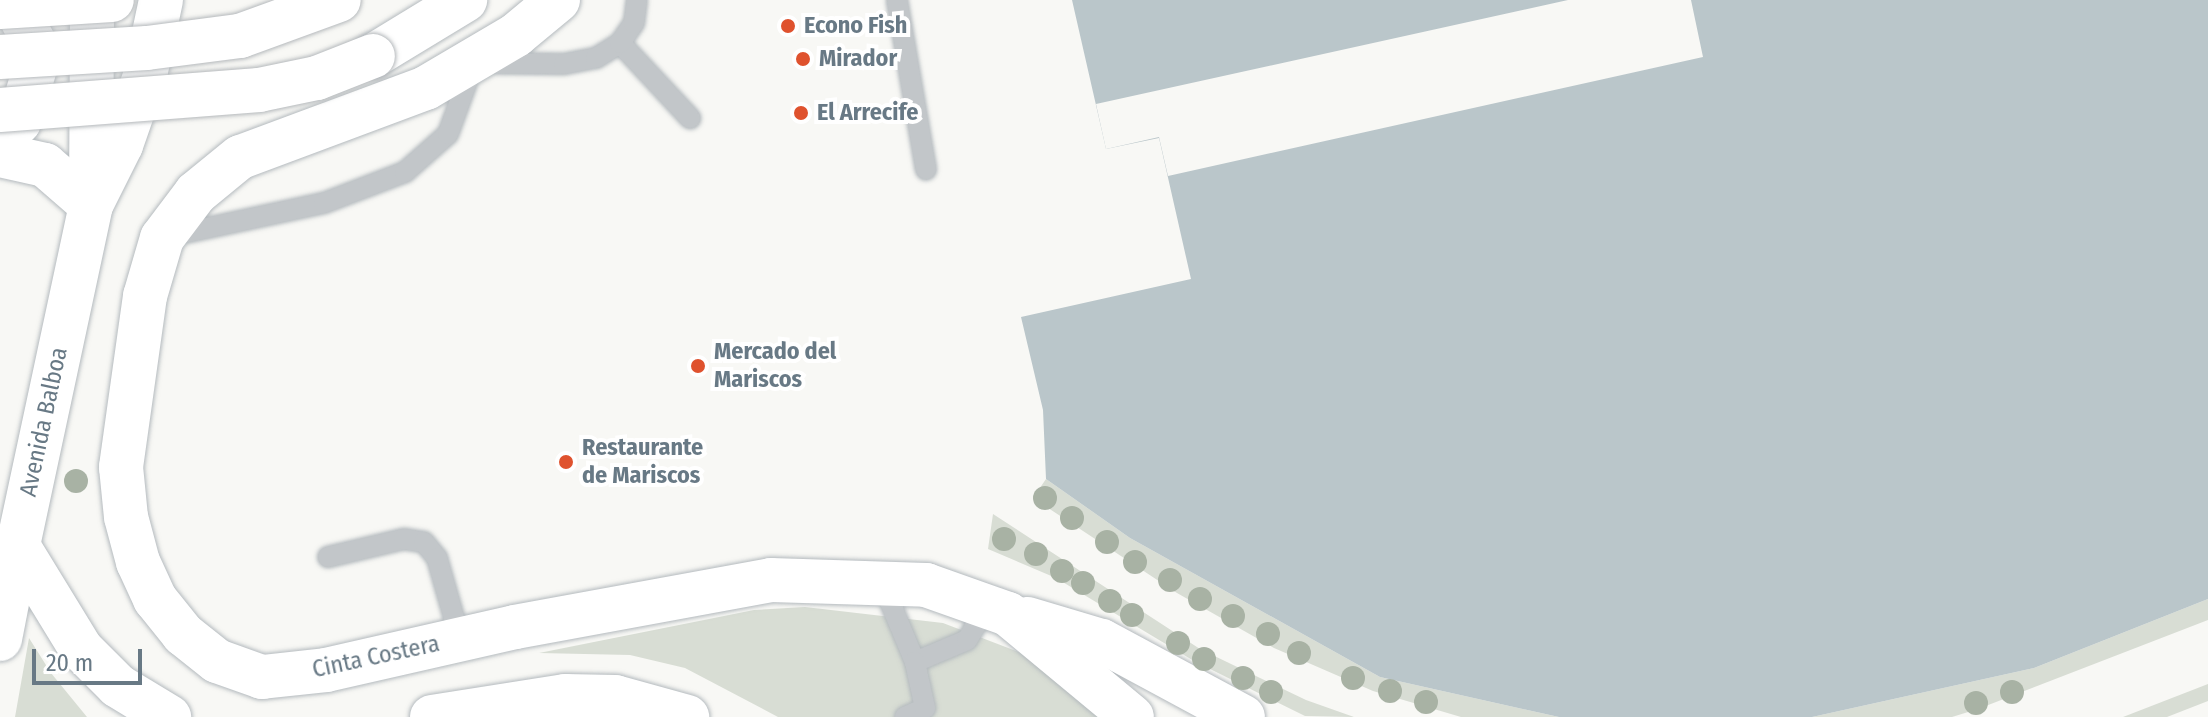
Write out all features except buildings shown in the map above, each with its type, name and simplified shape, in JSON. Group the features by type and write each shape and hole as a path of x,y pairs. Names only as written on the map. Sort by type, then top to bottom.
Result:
{"main road":[{"path":"0,139 19,122 35,68 33,41 12,0"},
{"name":"Avenida Balboa","path":"0,639 91,205 92,0"},
{"path":"0,7 112,0"},
{"name":"Avenida Balboa","path":"91,205 121,145 145,76 161,0"},
{"path":"0,57 147,48 240,36 339,0"},
{"path":"0,110 259,90 317,78 373,56 465,0"},
{"name":"Cinta Costera","path":"558,0 474,63 360,115 240,157 196,193 162,238 145,296 121,467 126,517 155,599 183,634 217,661 262,677 326,670 460,639 771,580 926,585 997,610 1132,717"},
{"path":"0,155 45,165 91,205"},
{"path":"18,546 81,649 118,686 169,717"},
{"path":"997,610 1102,641 1243,717"},
{"path":"432,717 565,696 615,697 687,717"}],"lane":[{"path":"162,238 324,203 405,172 448,134 474,63 564,64 596,58 620,43 634,23 637,0"},
{"path":"897,0 926,170"},
{"path":"620,43 690,118"},
{"path":"328,557 404,539 424,542 437,558 460,639"},
{"path":"881,582 915,662 925,708 905,717"},
{"path":"915,662 967,640 997,610"}],"shaded area":[{"path":"1072,0 2208,0 2208,599 2034,668 1812,717 1559,717 1380,677 1130,538 1046,479 1043,410 1021,317 1191,279 1159,138 1106,149"},
{"path":"1046,479 1130,538 1380,677 1559,717 1461,717 1373,691 1274,648 1177,593 1033,498"},
{"path":"993,514 1200,649 1306,700 1354,717 1305,716 1194,661 1056,578 988,549"},
{"path":"2208,599 2208,620 1952,717 1812,717 2034,668"},
{"path":"805,607 943,623 1021,653 1114,717 778,717 685,668 630,655 539,653 754,610"},
{"path":"29,638 51,673 87,717 15,717"},
{"path":"2208,684 2208,701 2167,717 2123,717"}],"pier":[{"path":"1568,0 1691,0 1703,57 1168,176 1159,137 1106,149 1096,104"}],"place":[{"name":"Econo Fish","path":"788,26"},
{"name":"Mirador","path":"803,59"},
{"name":"El Arrecife","path":"801,113"},
{"name":"Mercado del Mariscos","path":"698,366"},
{"name":"Restaurante de Mariscos","path":"566,462"}]}
